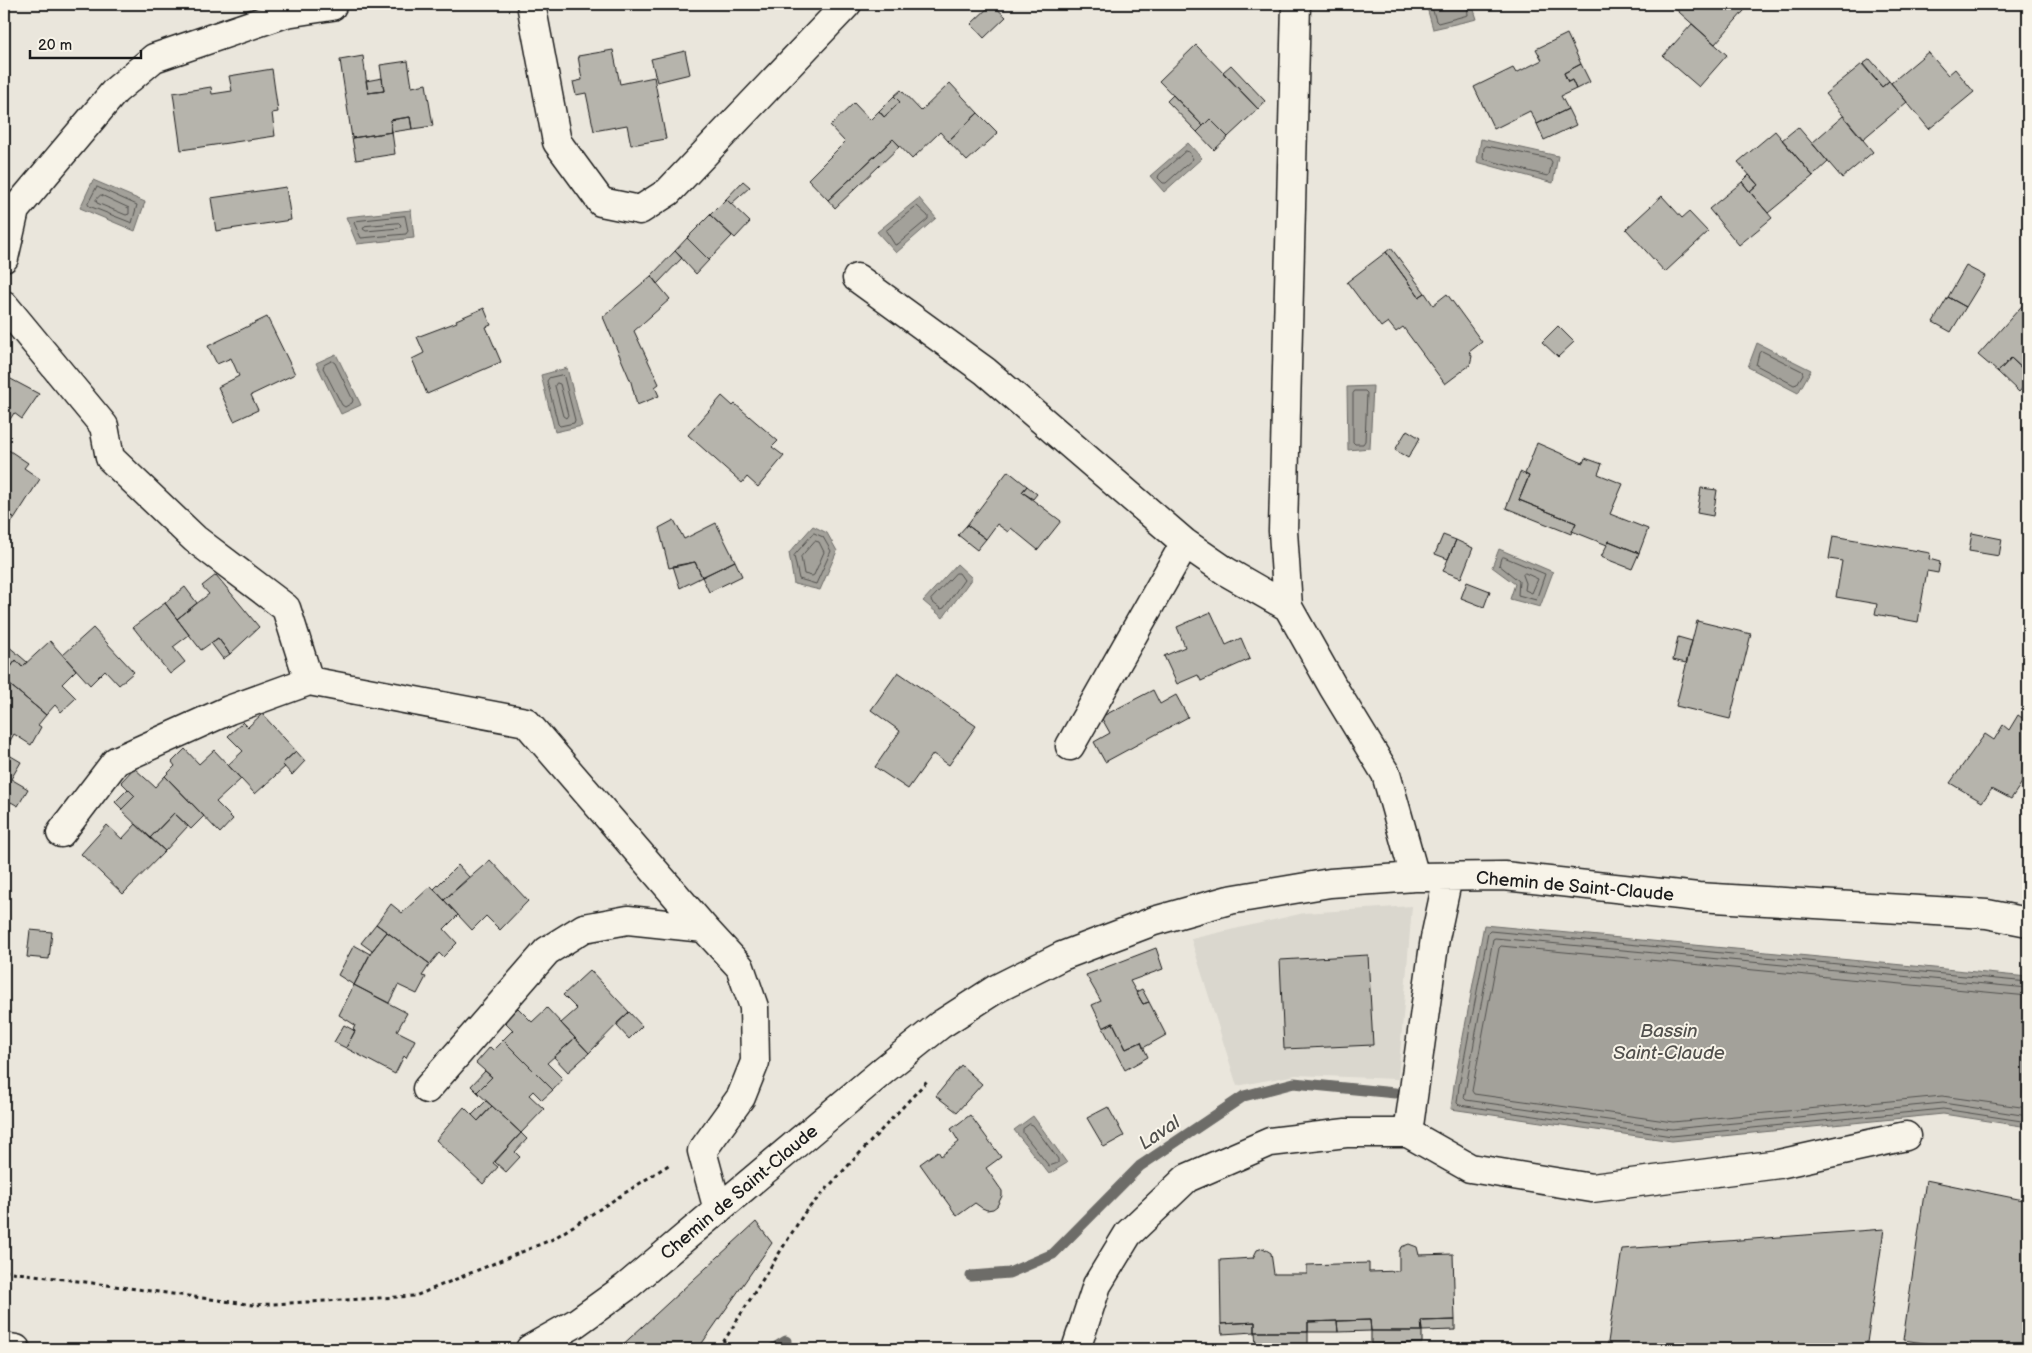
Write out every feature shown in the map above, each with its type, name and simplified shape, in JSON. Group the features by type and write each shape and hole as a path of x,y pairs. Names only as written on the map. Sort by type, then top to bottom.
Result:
{"street":[{"path":"531,4 557,142 601,202 640,210 668,192 847,4"},
{"path":"1296,4 1283,531 1288,607 1333,687 1386,774 1415,877"},
{"path":"4,258 15,210 115,91 154,58 286,13 332,6"},
{"path":"857,278 985,371 1185,543 1227,572 1288,607"},
{"path":"4,305 104,426 110,458 195,539 286,608 309,680"},
{"path":"1070,746 1185,543"},
{"path":"61,833 116,761 229,710 309,680 526,722 740,967 754,1007 754,1062 741,1097 702,1151 718,1210"},
{"name":"Chemin de Saint-Claude","path":"530,1349 576,1323 626,1287 940,1025 996,989 1062,956 1154,921 1229,900 1330,883 1415,877 1504,876 1698,897 1987,914 2028,922"},
{"path":"1408,1133 1435,938 1448,877"},
{"path":"427,1089 546,951 584,928 628,920 704,928"},
{"path":"1076,1349 1097,1285 1128,1234 1187,1178 1270,1142 1346,1133 1408,1133 1470,1168 1592,1188 1778,1164 1906,1136"},
{"path":"4,1347 16,1349"}],"path":[{"path":"718,1349 805,1212 931,1076"},
{"path":"4,1271 254,1304 415,1296 553,1239 672,1163 702,1151"}],"shaded area":[{"path":"1412,906 1398,1079 1296,1075 1237,1086 1191,939 1304,913"}],"water":[{"path":"1426,4 1472,4 1477,19 1433,29"},
{"path":"1481,139 1558,156 1553,183 1477,162"},
{"path":"1188,143 1202,158 1164,192 1150,176"},
{"path":"93,180 145,202 135,231 80,208"},
{"path":"919,198 936,218 896,253 877,232"},
{"path":"411,210 414,238 357,244 346,217"},
{"path":"1757,343 1811,370 1798,393 1748,367"},
{"path":"336,354 361,405 341,414 316,363"},
{"path":"567,368 582,426 555,432 541,375"},
{"path":"1373,386 1370,448 1348,450 1347,387"},
{"path":"813,526 827,533 837,551 820,590 794,584 789,553"},
{"path":"1499,549 1553,572 1540,607 1510,599 1515,584 1492,567"},
{"path":"957,564 972,578 943,618 923,601"},
{"name":"Bassin Saint-Claude","path":"1484,925 2028,977 2028,1127 1943,1114 1672,1141 1451,1109"},
{"path":"1033,1116 1067,1163 1049,1174 1014,1130"}],"building":[{"path":"992,4 1006,17 984,38 971,24"},
{"path":"1672,4 1750,4 1715,44"},
{"path":"1692,24 1727,55 1699,87 1663,56"},
{"path":"1567,34 1581,64 1564,73 1568,82 1572,80 1576,89 1561,96 1568,109 1537,124 1530,111 1494,129 1474,87 1513,68 1516,73 1542,60 1536,49"},
{"path":"1196,45 1258,109 1228,137 1210,119 1203,126 1159,81"},
{"path":"613,50 620,84 654,77 666,139 631,145 627,125 594,131 586,93 576,95 573,82 582,80 578,56"},
{"path":"685,51 690,74 657,82 651,59"},
{"path":"1928,52 1948,75 1955,69 1974,92 1929,129 1891,83"},
{"path":"363,56 368,93 384,91 380,65 408,61 412,87 426,84 433,126 412,129 410,117 390,120 392,132 352,138 340,60"},
{"path":"1870,59 1889,81 1882,87 1863,64"},
{"path":"1581,64 1590,82 1576,89 1572,80 1568,82 1564,73"},
{"path":"1862,64 1882,87 1889,81 1907,102 1863,139 1825,94"},
{"path":"1231,65 1265,101 1258,109 1223,72"},
{"path":"272,69 278,112 272,113 275,136 181,150 173,93 211,87 212,94 232,91 229,76"},
{"path":"382,78 384,91 368,93 366,81"},
{"path":"950,83 978,113 948,141 940,132 912,159 893,139 828,200 808,179 845,142 830,126 854,103 870,120 879,111 884,117 900,102 894,96 901,90 921,111"},
{"path":"1173,95 1203,126 1197,132 1167,101"},
{"path":"894,96 900,102 884,117 879,111"},
{"path":"1568,109 1576,125 1544,140 1537,124"},
{"path":"978,113 998,133 967,161 948,141"},
{"path":"1843,116 1873,152 1842,178 1812,143"},
{"path":"410,117 412,129 392,132 390,120"},
{"path":"1210,119 1228,137 1214,150 1197,132"},
{"path":"1798,127 1828,162 1813,176 1782,140"},
{"path":"1775,131 1813,176 1768,213 1750,192 1758,185 1738,162"},
{"path":"392,132 395,154 356,160 352,138"},
{"path":"893,139 900,146 835,208 828,200"},
{"path":"1749,175 1758,185 1750,192 1742,182"},
{"path":"743,181 750,187 731,204 726,199"},
{"path":"1742,182 1772,218 1739,245 1709,209"},
{"path":"286,187 291,220 216,231 211,198"},
{"path":"1662,196 1682,218 1689,212 1708,232 1665,272 1626,229"},
{"path":"726,199 750,222 735,238 710,215"},
{"path":"710,215 732,236 709,260 687,238"},
{"path":"687,238 709,260 696,274 675,251"},
{"path":"1391,248 1425,293 1419,297 1386,252"},
{"path":"675,251 682,258 657,284 651,276"},
{"path":"1386,252 1419,297 1425,293 1433,305 1447,294 1482,342 1469,352 1472,356 1470,365 1445,384 1403,327 1396,332 1388,322 1381,327 1347,282"},
{"path":"1966,266 1985,276 1966,307 1948,297"},
{"path":"651,276 670,299 634,331 659,384 655,387 659,396 637,405 631,382 603,317"},
{"path":"1948,297 1966,307 1951,332 1933,322"},
{"path":"2028,299 2028,374 2011,358 1998,372 1978,355"},
{"path":"484,308 491,325 486,327 501,362 427,394 412,359 424,353 417,337 457,322 456,320"},
{"path":"267,317 295,374 251,395 258,410 234,421 218,387 239,376 231,358 217,364 208,346"},
{"path":"1558,326 1574,342 1558,357 1542,342"},
{"path":"2011,358 2028,374 2028,382 2019,392 1998,372"},
{"path":"7,377 39,394 22,419 14,413 4,429 4,381"},
{"path":"2028,382 2028,394 2023,389"},
{"path":"722,396 733,406 735,404 778,441 772,447 784,456 758,487 747,477 742,483 688,435"},
{"path":"1407,430 1420,438 1408,458 1395,450"},
{"path":"1537,443 1583,463 1585,458 1602,464 1598,474 1623,484 1610,514 1648,529 1639,553 1609,541 1607,545 1572,531 1576,523 1519,500 1529,476 1525,474"},
{"path":"4,447 28,463 24,468 40,479 15,518 4,511"},
{"path":"1008,471 1027,486 1022,492 1061,521 1038,550 1011,528 1008,532 997,524 986,539 967,525"},
{"path":"1520,472 1529,476 1519,500 1576,523 1571,534 1506,508"},
{"path":"1027,486 1037,494 1033,499 1022,492"},
{"path":"1701,488 1717,490 1713,516 1697,513"},
{"path":"4,511 15,518 5,532 4,531"},
{"path":"674,520 684,539 716,523 735,561 702,577 695,562 669,568 659,528"},
{"path":"967,525 986,539 977,550 958,535"},
{"path":"1972,533 2002,539 1999,556 1969,551"},
{"path":"1443,535 1456,540 1448,559 1435,554"},
{"path":"1833,536 1930,553 1929,559 1940,562 1938,573 1927,571 1918,622 1875,614 1877,604 1836,597 1842,561 1829,559"},
{"path":"1456,540 1473,548 1461,578 1443,571"},
{"path":"1609,541 1639,553 1632,569 1601,557"},
{"path":"735,561 742,576 709,592 702,577"},
{"path":"695,562 702,577 680,588 673,566"},
{"path":"216,575 259,627 230,654 218,638 201,650 177,619 209,594 202,586"},
{"path":"1467,582 1490,591 1484,607 1461,598"},
{"path":"185,587 197,603 177,619 165,603"},
{"path":"165,603 189,635 173,647 185,662 170,674 133,627"},
{"path":"1211,612 1226,645 1241,638 1250,659 1201,681 1198,675 1177,684 1164,656 1185,647 1177,627"},
{"path":"1697,621 1751,634 1730,719 1676,706"},
{"path":"93,628 134,672 119,685 105,670 90,685 63,655"},
{"path":"1678,637 1692,641 1686,663 1673,660"},
{"path":"218,638 230,654 223,659 211,643"},
{"path":"50,641 76,670 62,684 76,698 61,712 55,705 46,715 4,680 4,676 16,660 22,667"},
{"path":"7,645 27,662 22,667 16,660 4,676 4,649"},
{"path":"898,672 976,726 949,765 933,754 908,789 875,767 900,731 871,710"},
{"path":"4,680 46,715 38,725 41,727 31,745 14,734 4,751"},
{"path":"1153,690 1160,704 1176,695 1188,717 1105,762 1094,742 1110,733 1101,717"},
{"path":"262,714 296,751 282,764 285,767 255,794 228,765 243,751 228,736 243,722 248,727"},
{"path":"2018,715 2028,722 2028,785 2023,781 2011,799 1992,789 1982,802 1950,783 1985,734 1994,740 2003,725 2009,730"},
{"path":"185,749 199,764 214,750 241,779 216,802 233,819 220,833 165,776 175,766 172,762"},
{"path":"296,751 305,761 292,775 282,764"},
{"path":"4,752 21,762 11,779 28,789 18,806 11,802 4,814"},
{"path":"134,768 155,787 165,776 204,816 191,829 174,813 150,838 121,810 135,796 121,782"},
{"path":"128,789 135,796 122,809 115,802"},
{"path":"174,813 188,826 165,851 150,838"},
{"path":"136,824 165,851 123,894 81,854 107,825 122,839"},
{"path":"490,860 528,901 500,930 486,916 472,930 444,900"},
{"path":"458,865 469,877 444,900 434,889"},
{"path":"431,886 458,915 444,929 457,943 443,957 439,953 430,964 376,924 391,904 402,913"},
{"path":"376,924 387,932 372,951 361,943"},
{"path":"30,930 52,932 49,959 27,957"},
{"path":"387,932 430,964 422,976 426,977 417,994 398,985 389,1003 354,985 372,951"},
{"path":"354,945 370,954 354,985 338,975"},
{"path":"1156,948 1163,969 1130,981 1143,1004 1149,1002 1166,1035 1143,1048 1141,1042 1126,1049 1113,1023 1103,1028 1092,1005 1101,1001 1086,975"},
{"path":"1368,955 1373,1045 1284,1049 1280,960"},
{"path":"590,970 629,1012 589,1053 561,1023 577,1009 563,995"},
{"path":"354,985 407,1013 397,1031 415,1040 395,1074 346,1048 355,1031 353,1030 355,1025 339,1015"},
{"path":"1142,989 1149,1002 1143,1004 1136,992"},
{"path":"518,1008 532,1022 547,1008 575,1038 547,1063 563,1079 553,1090 503,1040 513,1030 504,1021"},
{"path":"629,1012 642,1026 629,1039 617,1026 617,1023"},
{"path":"1113,1023 1126,1049 1141,1042 1148,1057 1125,1070 1103,1028"},
{"path":"344,1025 355,1031 346,1048 334,1042"},
{"path":"575,1038 589,1053 568,1072 554,1057"},
{"path":"503,1040 553,1090 542,1100 533,1091 529,1095 544,1109 521,1133 477,1092 492,1077 476,1063 490,1047 493,1050"},
{"path":"961,1065 982,1084 957,1112 936,1096"},
{"path":"485,1071 492,1077 477,1092 471,1086"},
{"path":"486,1101 492,1106 478,1121 472,1115"},
{"path":"492,1106 521,1133 493,1163 498,1167 483,1184 436,1140 464,1107 478,1121"},
{"path":"1108,1107 1124,1136 1104,1147 1087,1118"},
{"path":"970,1115 1001,1157 986,1168 1002,1191 1002,1196 997,1206 993,1209 987,1210 975,1203 957,1216 920,1164 938,1151 941,1156 959,1142 951,1129"},
{"path":"521,1133 527,1139 515,1152 520,1157 506,1172 495,1162"},
{"path":"1926,1180 2028,1201 2028,1349 1966,1349 1903,1340"},
{"path":"756,1222 772,1243 698,1349 618,1349"},
{"path":"1884,1229 1866,1349 1607,1349 1622,1249"},
{"path":"1409,1244 1417,1247 1419,1255 1453,1254 1455,1320 1421,1321 1422,1331 1371,1331 1370,1320 1308,1322 1308,1332 1255,1332 1255,1322 1221,1324 1220,1260 1253,1258 1257,1250 1263,1248 1271,1253 1274,1274 1307,1274 1307,1265 1369,1263 1369,1272 1399,1271 1399,1252 1401,1247"},
{"path":"1370,1320 1371,1331 1338,1332 1337,1321"},
{"path":"1455,1320 1455,1330 1422,1331 1421,1321"},
{"path":"1337,1321 1338,1332 1308,1332 1308,1322"},
{"path":"1255,1322 1255,1332 1222,1334 1221,1324"},
{"path":"1371,1331 1422,1331 1422,1343 1371,1344"},
{"path":"1255,1332 1308,1332 1308,1345 1256,1346"}],"waterway":[{"name":"Laval","path":"971,1276 1009,1273 1053,1254 1140,1166 1244,1096 1294,1083 1395,1093"},
{"name":"Laval","path":"773,1349 786,1341"}]}
